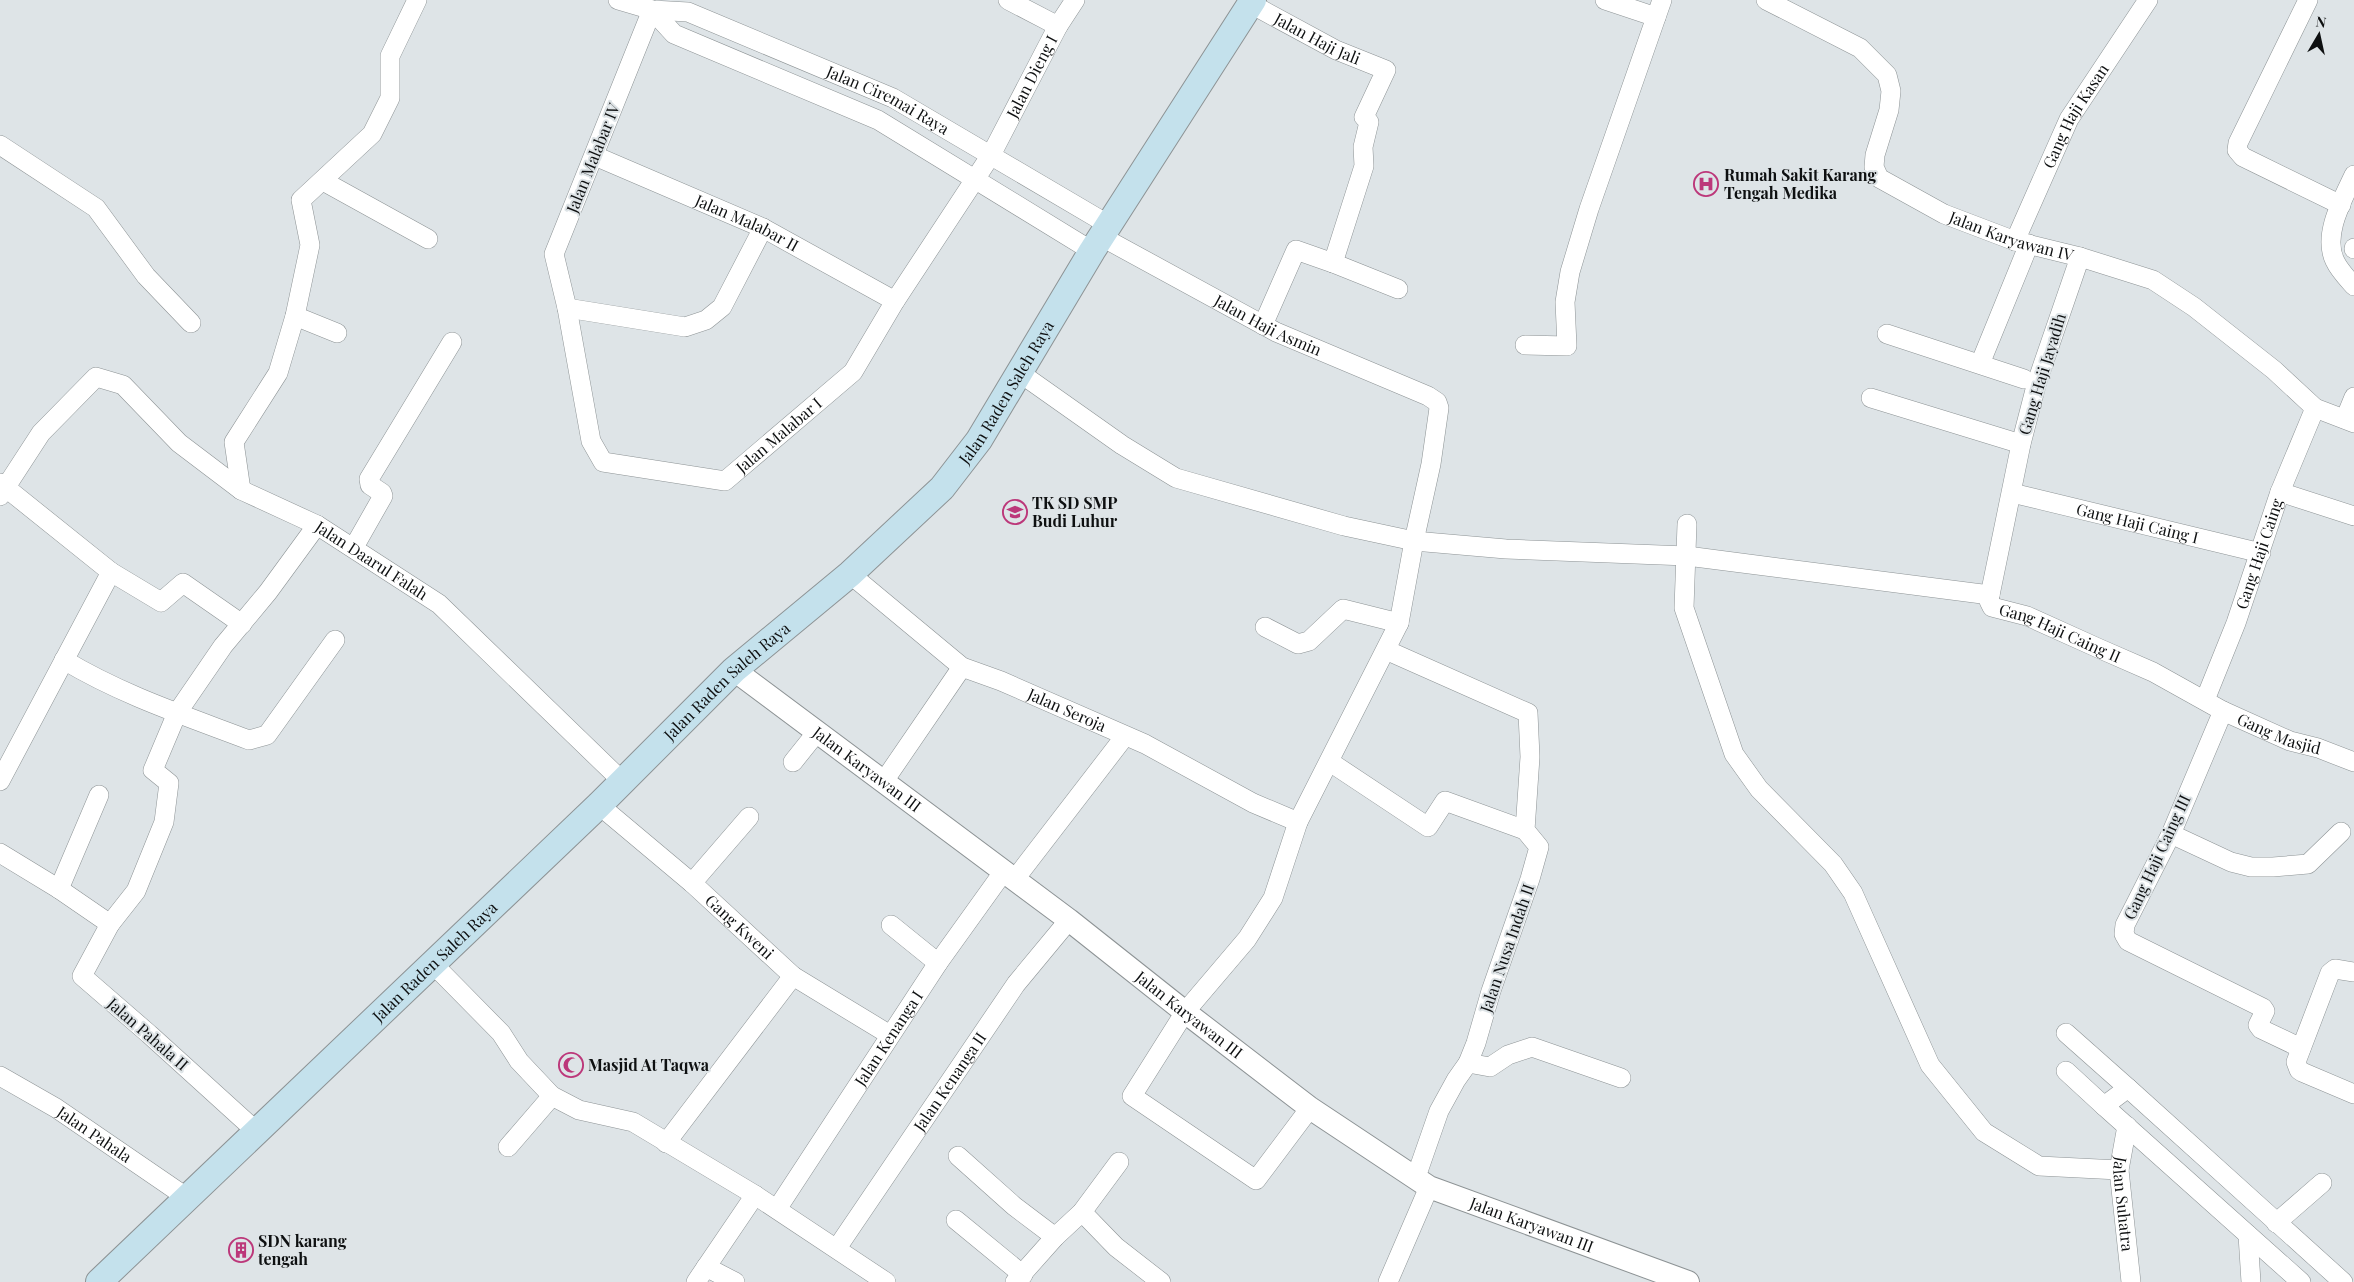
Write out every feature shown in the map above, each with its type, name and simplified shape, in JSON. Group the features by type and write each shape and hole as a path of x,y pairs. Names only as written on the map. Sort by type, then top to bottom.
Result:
{"main road":[{"name":"Jalan Raden Saleh Raya","path":"99,1282 599,804 734,670 850,574 942,488 979,440 1101,238 1252,2"}],"street":[{"path":"241,490 234,442 278,373 295,316 310,245 301,200 372,134 390,98 390,56 417,0"},
{"name":"Jalan Ciremai Raya","path":"618,0 652,10 692,6 855,83 893,98 991,156 1101,238"},
{"path":"1008,0 1058,26"},
{"name":"Jalan Dieng I","path":"991,156 1058,26 1075,0"},
{"path":"1525,345 1567,346 1565,302 1570,272 1589,209 1659,9 1605,0"},
{"name":"Jalan Karyawan IV","path":"1766,0 1860,48 1887,75 1891,91 1889,110 1875,154 1874,167 1879,178 1944,214 2022,242 2153,280 2194,307 2274,370 2315,408 2350,421"},
{"name":"Gang Haji Kasan","path":"1980,364 2022,242 2069,119 2148,0"},
{"name":"Jalan Haji Jali","path":"1252,2 1336,50 1386,70 1364,117 1369,122 1362,147 1364,166 1333,263"},
{"path":"2304,2 2238,143 2237,150 2243,157 2341,205"},
{"name":"Jalan Ciremai Raya","path":"652,10 674,34 878,120 975,180 1101,238"},
{"name":"Jalan Malabar IV","path":"567,308 554,254 595,156 652,10"},
{"path":"843,104 855,83"},
{"path":"0,145 96,208 146,276 191,322"},
{"name":"Jalan Malabar II","path":"595,156 763,228 895,301"},
{"name":"Jalan Malabar I","path":"567,308 590,441 603,462 724,481 853,372 895,301 991,156"},
{"path":"2354,175 2341,205 2330,242 2334,260 2354,286"},
{"path":"323,181 428,240"},
{"path":"567,308 685,327 706,320 722,307 763,228"},
{"name":"Jalan Haji Asmin","path":"1101,238 1263,325 1428,396 1437,402 1439,414 1431,464 1414,541"},
{"path":"1263,325 1296,250 1398,289"},
{"name":"Gang Haji Jayadih","path":"2012,494 2021,444 2036,382 2080,258"},
{"path":"295,316 337,332"},
{"path":"1887,334 2024,379"},
{"path":"354,547 384,496 370,485 369,479 452,342"},
{"path":"1020,373 1122,445 1176,478 1344,526 1414,541 1506,549 1687,556 1990,595"},
{"name":"Jalan Daarul Falah","path":"2,489 41,433 96,377 123,385 179,443 241,490 317,525 354,547 439,604 622,781"},
{"path":"2350,421 2354,397"},
{"path":"1871,398 2021,444"},
{"name":"Gang Haji Caing","path":"2205,700 2236,624 2280,492 2315,408"},
{"path":"2,489 111,572 160,602 183,583 242,624"},
{"path":"2280,492 2354,516"},
{"name":"Gang Haji Caing I","path":"2012,494 2261,553"},
{"name":"Gang Haji Caing II","path":"2012,494 1990,595 1989,602 1992,607 2027,616 2153,672 2205,700"},
{"path":"1687,524 1684,608 1734,754 1759,789 1833,864 1853,894 1930,1065 1984,1132 2039,1166 2118,1170"},
{"path":"0,853 59,889 110,924 136,891 164,822 169,783 153,770 177,713 224,646 268,592 317,525"},
{"path":"1310,1108 1256,1180 1132,1096 1185,1012 1247,939 1273,898 1298,822 1400,623 1414,541"},
{"path":"0,781 111,572"},
{"name":"Jalan Seroja","path":"850,574 962,667 1001,681 1146,744 1253,803 1298,822"},
{"path":"1265,626 1298,644 1309,641 1343,609 1400,623"},
{"path":"64,660 96,679 177,713 249,740 267,736 335,640"},
{"path":"1330,762 1428,827 1445,801 1525,830 1530,757 1530,715 1527,712 1386,650"},
{"path":"884,782 962,667"},
{"name":"Jalan Karyawan III","path":"734,670 1070,920 1185,1012 1310,1108 1422,1182 1688,1282"},
{"name":"Gang Masjid","path":"2205,700 2223,711 2290,741 2318,748 2354,762"},
{"name":"Gang Haji Caing III","path":"2223,711 2171,834 2125,925 2124,934 2128,940 2263,1008 2265,1011 2258,1025 2260,1029 2301,1048"},
{"path":"793,762 817,732"},
{"name":"Jalan Kenanga I","path":"777,1209 938,963 1125,736"},
{"path":"59,889 99,795"},
{"name":"Gang Kweni","path":"599,804 692,883 793,976 890,1035"},
{"path":"692,883 749,816"},
{"name":"Jalan Nusa Indah II","path":"1388,1282 1422,1182 1439,1111 1468,1063 1530,879 1539,847 1525,830"},
{"path":"2171,834 2230,862 2252,867 2273,868 2308,864 2341,832"},
{"name":"Jalan Kenanga II","path":"836,1248 1016,984 1070,920"},
{"name":"Jalan Pahala II","path":"110,924 82,976 257,1132"},
{"path":"892,925 938,963"},
{"path":"432,963 502,1034 518,1061 552,1096 579,1110 633,1122 755,1195 886,1282"},
{"path":"2354,972 2332,970 2296,1062 2298,1070 2354,1094"},
{"path":"666,1143 793,976"},
{"path":"2066,1033 2343,1282"},
{"path":"1468,1063 1490,1066 1516,1052 1532,1047 1621,1078"},
{"path":"2066,1071 2301,1282"},
{"name":"Jalan Pahala","path":"0,1076 56,1108 186,1197"},
{"path":"2104,1106 2128,1088"},
{"path":"508,1147 552,1096"},
{"name":"Jalan Suhatra","path":"2127,1126 2118,1170 2131,1282"},
{"path":"958,1156 1014,1206 1055,1237"},
{"path":"956,1220 1019,1278 1055,1237 1082,1212 1119,1162"},
{"path":"2276,1223 2322,1183"},
{"path":"735,1282 701,1274 755,1195"},
{"path":"1082,1212 1116,1247 1161,1282"},
{"path":"2248,1235 2251,1282"}],"place":[{"name":"Rumah Sakit Karang Tengah Medika","path":"1706,184"},
{"name":"TK SD SMP Budi Luhur","path":"1015,512"},
{"name":"Masjid At Taqwa","path":"571,1065"},
{"name":"SDN karang tengah","path":"241,1250"}]}
